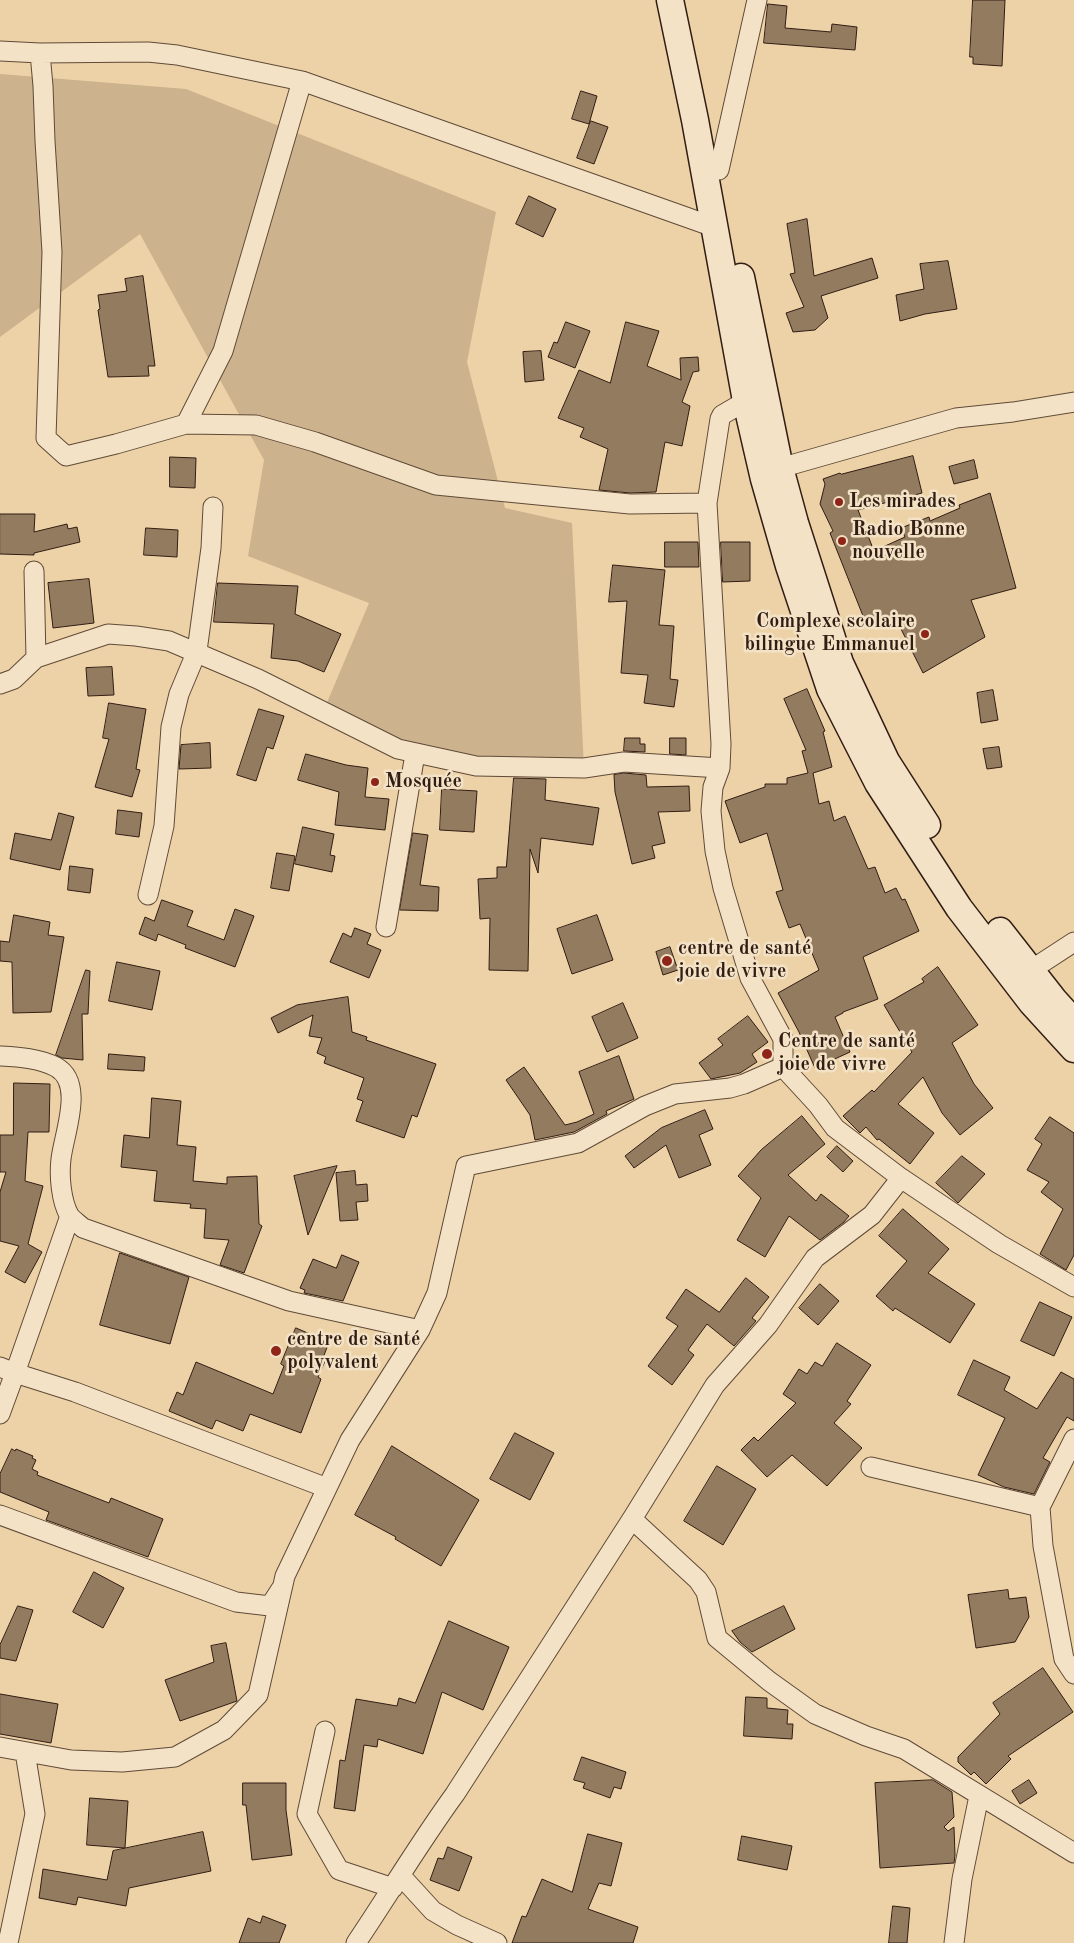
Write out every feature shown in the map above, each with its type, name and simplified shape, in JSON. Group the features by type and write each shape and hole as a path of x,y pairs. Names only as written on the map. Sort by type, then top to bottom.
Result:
{"main road":[{"path":"670,0 719,170 780,468 795,523 840,663 886,761 970,894 1074,1022"},
{"path":"682,0 714,227 746,401 764,478 789,566 830,689 878,783 959,908 1032,1003 1074,1049"}],"street":[{"path":"719,170 757,0"},
{"path":"0,51 148,52 177,55 302,81 714,227"},
{"path":"40,52 44,86 45,141 52,252 46,438 66,456 186,424 256,424 315,442 436,485 630,504 707,503"},
{"path":"186,424 223,351 302,81"},
{"path":"746,401 722,415 720,419 707,503 721,744 720,768 713,787 711,811 715,851 723,888 750,978 783,1039 783,1067 818,1105 835,1128 901,1178 999,1244 1074,1287"},
{"path":"780,468 956,418 1013,412 1074,402"},
{"path":"148,895 164,826 171,727 179,694 197,651 211,548 213,507"},
{"path":"34,571 36,658"},
{"path":"0,684 14,678 36,658 108,634 136,636 169,641 197,651 258,678 398,749 415,754 476,766 584,768 624,762 720,768"},
{"path":"386,927 415,754"},
{"path":"1030,970 1074,942"},
{"path":"0,1056 30,1058 56,1067 70,1082 72,1094 60,1161 62,1194 70,1216 83,1228 289,1301 420,1330"},
{"path":"0,1747 71,1760 122,1762 175,1757 224,1730 258,1695 285,1576 350,1440 420,1330 437,1293 466,1166 578,1143 645,1106 675,1094 730,1088 783,1067"},
{"path":"356,1943 397,1882 428,1831 455,1794 632,1519 715,1385 768,1324 815,1258 872,1215 901,1178"},
{"path":"0,1414 8,1370 70,1216"},
{"path":"8,1370 75,1392 328,1488"},
{"path":"1074,1439 1040,1507 1043,1546 1064,1659 1074,1674"},
{"path":"871,1467 1040,1507"},
{"path":"0,1515 236,1602 270,1606 283,1585"},
{"path":"632,1519 698,1580 706,1592 717,1638 769,1681 815,1714 866,1736 904,1749 1074,1854"},
{"path":"325,1731 307,1814 338,1870 397,1882 433,1911 457,1925 497,1943"},
{"path":"8,1943 35,1814 25,1752"},
{"path":"954,1943 962,1879 979,1796"}],"shaded area":[{"path":"0,74 186,89 496,212 467,362 505,508 572,523 584,768 422,755 323,712 369,603 248,556 264,460 140,234 0,337"}],"building":[{"path":"973,0 1005,0 1002,66 973,64 973,57 970,57"},
{"path":"768,4 787,6 785,28 831,32 832,24 857,27 855,50 764,43"},
{"path":"581,91 597,96 589,124 572,119"},
{"path":"591,121 608,127 594,164 577,158"},
{"path":"529,196 556,209 543,237 516,224"},
{"path":"807,219 814,276 872,258 878,278 821,296 828,318 815,330 793,332 786,313 804,307 790,274 795,273 787,224"},
{"path":"948,261 957,309 925,314 900,321 896,295 924,289 920,264"},
{"path":"143,276 155,366 148,366 149,376 108,377 98,310 100,309 98,295 127,291 125,279"},
{"path":"566,322 590,331 575,368 548,357 554,342 557,343"},
{"path":"626,322 659,331 647,366 681,380 680,358 698,357 699,371 693,372 682,402 690,406 682,446 665,442 656,492 630,493 599,490 608,449 580,437 584,428 558,418 579,370 610,383"},
{"path":"541,351 544,380 525,382 523,352"},
{"path":"913,456 922,493 858,510 874,551 905,537 901,528 929,517 930,521 960,508 959,505 990,493 1016,588 971,600 985,637 923,673 894,615 867,626 830,533 833,531 820,504 825,484 823,479 840,473"},
{"path":"170,457 196,458 195,488 170,487"},
{"path":"974,460 978,478 954,484 949,467"},
{"path":"0,514 35,514 34,532 67,524 68,529 77,527 80,542 34,553 34,555 0,554"},
{"path":"146,528 178,530 177,557 144,555"},
{"path":"665,542 698,542 699,567 665,567"},
{"path":"721,542 750,542 750,581 723,582"},
{"path":"613,565 665,570 659,625 674,626 670,679 678,680 674,707 644,703 648,675 621,673 627,601 609,602"},
{"path":"89,579 94,623 53,628 48,583"},
{"path":"218,583 298,586 295,614 341,634 324,672 298,661 271,658 274,624 214,622"},
{"path":"112,667 114,695 88,696 86,668"},
{"path":"807,689 825,731 823,732 832,767 813,773 819,804 829,801 834,821 845,816 868,869 875,867 885,893 896,888 902,900 905,899 919,931 863,957 878,999 843,1012 835,1017 850,1052 815,1068 799,1032 778,993 819,970 800,924 789,928 776,892 783,890 767,833 740,843 725,801 765,787 765,784 787,784 787,778 808,773 802,751 806,750 784,699"},
{"path":"993,690 998,720 981,723 977,693"},
{"path":"109,703 146,709 136,769 140,770 132,797 95,787 109,739 103,738"},
{"path":"259,709 284,716 273,749 267,747 256,781 237,775"},
{"path":"625,738 640,738 640,744 645,744 645,752 624,751"},
{"path":"670,738 686,738 686,755 670,754"},
{"path":"210,743 211,768 179,769 181,745"},
{"path":"999,747 1002,767 987,769 983,749"},
{"path":"306,754 346,765 368,768 365,797 389,799 385,830 335,825 339,792 298,780"},
{"path":"624,773 646,775 647,787 689,786 690,811 658,812 665,843 652,846 655,858 632,864 615,792 614,775"},
{"path":"514,778 546,779 545,800 599,808 593,845 541,838 538,873 530,849 528,971 489,970 490,918 480,919 478,879 497,878 497,867 506,867"},
{"path":"442,789 477,791 474,832 440,830"},
{"path":"118,810 142,813 139,837 116,834"},
{"path":"59,813 74,817 60,870 10,859 15,833 51,840"},
{"path":"303,827 334,834 330,855 335,856 332,872 295,864"},
{"path":"413,833 428,835 420,885 439,887 438,911 400,910"},
{"path":"277,853 295,856 289,891 271,888"},
{"path":"70,866 93,869 90,893 68,890"},
{"path":"162,900 193,911 187,926 224,940 235,909 254,916 235,967 185,948 186,945 158,934 156,941 139,934 145,917 154,921"},
{"path":"14,915 50,922 48,935 64,937 51,1012 13,1013 12,962 0,961 0,941 9,942"},
{"path":"597,915 613,960 572,974 557,929"},
{"path":"355,928 371,934 367,944 381,950 369,978 330,962 343,933 351,937"},
{"path":"670,947 678,970 663,975 656,952"},
{"path":"117,962 160,971 152,1010 109,1001"},
{"path":"938,967 978,1025 952,1043 974,1084 993,1108 960,1135 942,1113 923,1077 898,1104 934,1133 910,1164 879,1139 877,1140 866,1127 860,1133 843,1116 872,1090 874,1092 912,1052 884,1005 924,982 922,979"},
{"path":"86,970 90,971 88,1014 82,1014 83,1060 62,1058 56,1055"},
{"path":"348,997 352,1032 367,1037 366,1040 436,1064 417,1117 412,1115 404,1138 356,1121 363,1101 357,1099 364,1078 324,1063 326,1057 317,1053 322,1038 309,1036 313,1015 278,1033 271,1018 297,1005"},
{"path":"623,1003 638,1038 607,1052 592,1017"},
{"path":"748,1016 768,1042 752,1054 757,1062 740,1073 711,1079 699,1063 723,1045 718,1039"},
{"path":"109,1054 145,1057 144,1071 108,1069"},
{"path":"619,1056 634,1099 606,1111 607,1114 574,1132 535,1140 530,1115 506,1080 524,1067 565,1125 594,1114 579,1072"},
{"path":"14,1083 50,1084 49,1132 28,1132 25,1181 43,1186 28,1244 42,1252 25,1283 5,1272 19,1246 0,1241 0,1192 6,1172 0,1172 0,1135 13,1135"},
{"path":"152,1098 181,1101 177,1145 196,1147 193,1181 227,1184 227,1177 257,1176 259,1224 262,1226 244,1273 220,1265 229,1240 204,1238 206,1209 190,1208 191,1204 154,1201 157,1171 121,1167 124,1135 149,1138"},
{"path":"705,1110 713,1129 699,1135 711,1165 679,1178 666,1145 634,1168 625,1156 661,1128"},
{"path":"802,1116 825,1144 788,1175 816,1201 821,1194 849,1216 820,1240 789,1216 765,1257 737,1240 761,1198 738,1176 761,1150"},
{"path":"1050,1117 1074,1133 1074,1255 1066,1270 1040,1254 1063,1209 1041,1192 1049,1182 1027,1170 1042,1144 1035,1139"},
{"path":"837,1146 853,1161 843,1172 827,1157"},
{"path":"962,1156 985,1174 958,1203 936,1183"},
{"path":"337,1166 308,1235 294,1176"},
{"path":"355,1171 356,1185 367,1184 368,1201 356,1202 358,1220 340,1221 336,1173"},
{"path":"903,1209 949,1249 928,1273 975,1304 950,1343 895,1308 893,1311 876,1296 907,1261 879,1236"},
{"path":"120,1253 189,1277 170,1344 100,1325"},
{"path":"342,1255 359,1262 343,1301 304,1293 305,1290 300,1288 313,1259 336,1268"},
{"path":"746,1278 769,1297 752,1318 756,1321 734,1346 707,1324 688,1350 694,1355 672,1385 648,1366 678,1326 666,1318 686,1289 719,1312"},
{"path":"820,1284 839,1301 818,1325 799,1308"},
{"path":"1040,1302 1072,1317 1054,1356 1021,1341"},
{"path":"296,1328 329,1342 323,1358 326,1359 318,1377 321,1379 301,1433 250,1414 243,1431 216,1420 212,1429 169,1411 177,1392 183,1395 196,1362 273,1394 284,1366 281,1364"},
{"path":"837,1343 871,1365 847,1401 851,1404 834,1423 862,1448 827,1486 792,1455 767,1477 741,1450 754,1437 758,1441 796,1403 783,1394 799,1369 807,1374 815,1362 822,1366"},
{"path":"974,1360 1010,1377 1004,1390 1037,1409 1061,1372 1074,1379 1074,1421 1067,1417 1043,1458 1050,1462 1034,1494 1004,1487 978,1475 1005,1418 958,1395"},
{"path":"515,1433 554,1453 530,1500 490,1479"},
{"path":"392,1446 479,1500 441,1566 395,1539 396,1537 355,1515"},
{"path":"12,1449 33,1456 32,1458 36,1460 32,1469 38,1472 37,1475 109,1503 111,1498 163,1519 148,1557 46,1520 49,1512 0,1492 0,1474"},
{"path":"717,1466 756,1489 723,1545 684,1521"},
{"path":"94,1572 124,1588 103,1628 73,1612"},
{"path":"1008,1590 1009,1599 1026,1597 1029,1617 1015,1642 976,1648 968,1595"},
{"path":"18,1606 33,1610 16,1661 0,1658 0,1645"},
{"path":"784,1606 795,1629 752,1652 740,1642 732,1631"},
{"path":"449,1621 509,1647 483,1710 442,1692 423,1754 378,1739 377,1747 364,1745 355,1811 334,1808 340,1760 345,1761 356,1699 397,1706 399,1698 415,1703"},
{"path":"226,1643 237,1701 180,1721 165,1680 214,1662 211,1646"},
{"path":"1043,1668 1073,1712 1008,1756 1011,1759 986,1784 974,1772 971,1775 958,1762 958,1757 1000,1714 993,1703"},
{"path":"0,1694 58,1704 51,1743 0,1734"},
{"path":"746,1697 767,1698 767,1708 788,1710 787,1724 793,1724 792,1739 744,1736"},
{"path":"582,1757 626,1772 621,1789 614,1787 610,1798 583,1788 585,1783 574,1780"},
{"path":"933,1780 952,1792 954,1817 944,1827 948,1831 954,1827 954,1863 880,1868 875,1783"},
{"path":"1029,1780 1037,1793 1020,1804 1012,1791"},
{"path":"243,1783 286,1783 286,1810 292,1855 252,1860 246,1805 243,1805"},
{"path":"90,1798 128,1801 125,1848 87,1845"},
{"path":"203,1832 211,1871 129,1888 126,1906 78,1897 76,1905 39,1898 43,1869 107,1880 113,1851"},
{"path":"588,1834 622,1843 611,1886 599,1883 588,1909 638,1927 633,1943 512,1943 522,1916 526,1917 542,1879 572,1892"},
{"path":"742,1836 792,1846 787,1870 738,1860"},
{"path":"448,1847 472,1857 459,1891 430,1880 438,1858 443,1859"},
{"path":"893,1906 910,1908 907,1943 889,1943"},
{"path":"263,1916 286,1925 279,1943 239,1943 248,1918 260,1923"}],"place":[{"name":"Les mirades","path":"839,502"},
{"name":"Radio Bonne nouvelle","path":"842,541"},
{"name":"Complexe scolaire bilingue Emmanuel","path":"925,634"},
{"name":"Mosquée","path":"375,782"},
{"name":"centre de santé joie de vivre","path":"667,961"},
{"name":"Centre de santé joie de vivre","path":"767,1054"},
{"name":"centre de santé polyvalent","path":"276,1351"}]}
